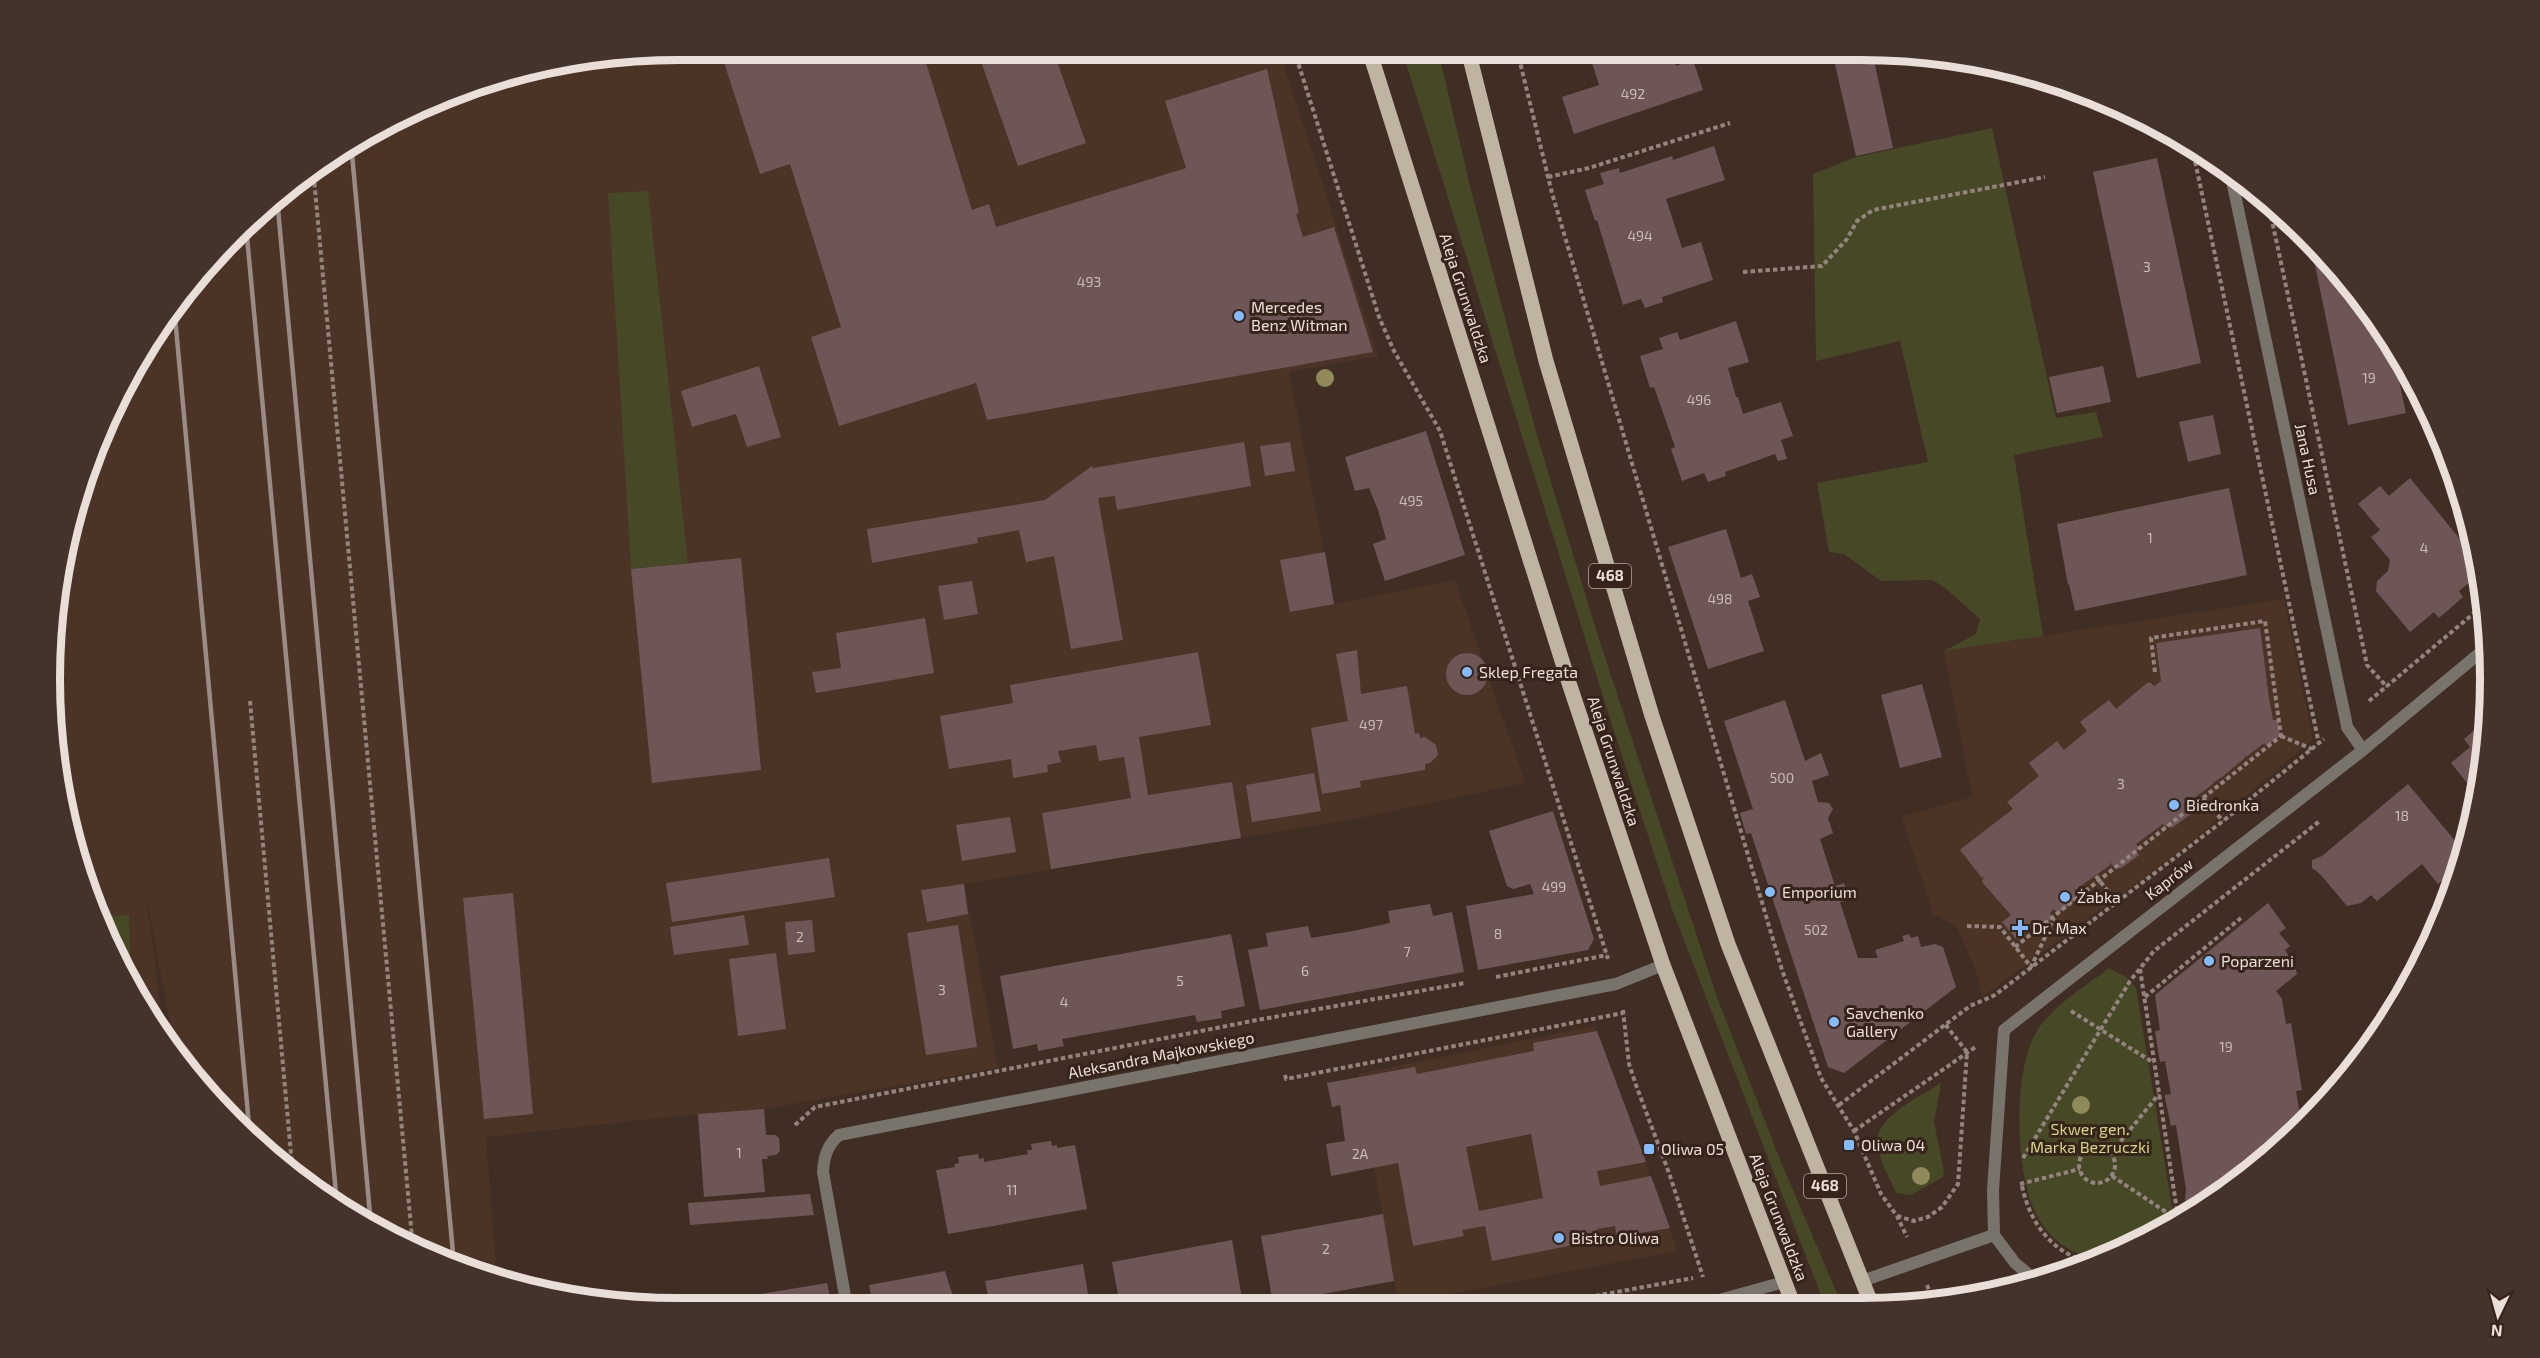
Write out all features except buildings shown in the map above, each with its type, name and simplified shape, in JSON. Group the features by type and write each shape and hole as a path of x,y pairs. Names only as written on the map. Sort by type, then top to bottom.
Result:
{"main road":[{"name":"Aleja Grunwaldzka","path":"1372,60 1570,686 1663,966 1791,1298"},
{"name":"468","path":"1471,60 1546,361 1652,716 1728,944 1869,1298"}],"street":[{"name":"Jana Husa","path":"2233,184 2347,727 2363,750"},
{"name":"Kaprów","path":"2004,1030 2363,750 2479,653"},
{"name":"Aleksandra Majkowskiego","path":"846,1298 823,1172 824,1156 830,1144 839,1135 1616,984 1663,966"},
{"path":"2004,1030 1994,1190 1994,1235 2015,1263 2029,1275"},
{"path":"1863,1281 1994,1235"},
{"path":"1727,1298 1784,1282"}],"path":[{"path":"1297,60 1379,317 1394,351 1440,431 1616,984 1623,1013 1629,1064 1669,1173 1703,1276 1709,1286"},
{"path":"1520,60 1548,177 1782,970 1821,1078 1854,1131 1881,1194 1897,1216 1903,1230"},
{"path":"1548,177 1589,168 1730,123"},
{"path":"2194,158 2319,744"},
{"path":"1743,272 1822,266 1847,239 1857,221 1873,210 2045,177"},
{"path":"314,179 412,1237"},
{"path":"2271,216 2367,665 2386,687"},
{"path":"1839,1105 1970,1005 1995,994 2223,821 2319,744 2476,611"},
{"path":"2155,672 2151,638 2265,621 2281,736"},
{"path":"250,701 292,1161"},
{"path":"2281,736 2312,749"},
{"path":"2015,947 2098,878 2281,736"},
{"path":"2203,798 2223,821"},
{"path":"2021,1168 2026,1152 2140,968 2154,951 2274,859"},
{"path":"2098,878 2117,902"},
{"path":"2031,967 2055,916"},
{"path":"2144,998 2241,918"},
{"path":"1967,926 2000,927 2031,967"},
{"path":"1485,980 1607,955"},
{"path":"2140,968 2176,1211"},
{"path":"795,1125 814,1107 1257,1020 1474,982"},
{"path":"2036,1003 2070,1011 2154,1063"},
{"path":"1897,1216 1914,1221 1928,1217 1942,1207 1958,1184 1967,1052 1945,1024"},
{"path":"1854,1131 1967,1052 2004,1030"},
{"path":"2111,1153 2159,1094"},
{"path":"2098,1147 2111,1153 2115,1163 2112,1176 2104,1182 2093,1182 2085,1178 2080,1169 2081,1158 2091,1148 2098,1147"},
{"path":"2022,1184 2080,1169"},
{"path":"2020,1175 2028,1211 2043,1233 2072,1256 2079,1258"},
{"path":"2112,1176 2172,1214"},
{"path":"1584,1298 1703,1276"}],"shaded area":[{"path":"679,60 1282,60 1378,356 1289,372 1334,604 1455,580 1525,783 1364,817 964,884 998,1068 764,1109 486,1137 496,1270 442,1251 369,1215 302,1170 241,1117 172,1034 146,895 162,1020 124,953 107,916 81,839 72,800 65,760 60,679 65,598 72,558 81,519 107,442 143,369 164,335 188,302 241,241 302,188 369,143 442,107 519,81 598,65"},
{"path":"2284,599 2313,739 2184,848 1982,997 1977,974 1957,927 1933,914 1902,816 1972,797 1944,651"},
{"path":"1594,1026 1678,1251 1430,1298 1397,1298 1358,1074"}],"green space":[{"path":"1405,60 1440,60 1471,190 1514,352 1597,633 1718,1000 1779,1157 1839,1298 1822,1298 1672,909 1611,722"},
{"path":"1992,128 2056,418 2096,412 2103,437 2014,455 2043,636 1944,651 1976,634 1980,619 1945,588 1932,580 1881,581 1844,554 1829,552 1817,483 1928,462 1900,341 1816,361 1813,174 1856,157"},
{"path":"648,191 688,563 631,569 608,193"},
{"path":"129,915 130,965 124,953 107,916"},
{"name":"Skwer gen. Marka Bezruczki","path":"2109,968 2126,977 2136,988 2173,1213 2135,1234 2084,1256 2073,1252 2056,1240 2037,1216 2024,1174 2021,1148 2019,1120 2024,1066 2040,1026 2063,1002"},
{"path":"1941,1083 1934,1122 1944,1171 1943,1177 1911,1195 1896,1193 1878,1150 1877,1139 1881,1128 1898,1110"}],"railway":[{"path":"352,154 453,1255"},
{"path":"278,208 370,1216"},
{"path":"247,236 336,1195"},
{"path":"175,320 249,1124"}],"place":[{"name":"Mercedes Benz Witman","path":"1239,316"},
{"name":"Sklep Fregata","path":"1467,672"},
{"name":"Biedronka","path":"2174,805"},
{"name":"Emporium","path":"1770,892"},
{"name":"Żabka","path":"2065,897"},
{"name":"Dr. Max","path":"2020,928"},
{"name":"Poparzeni","path":"2209,961"},
{"name":"Savchenko Gallery","path":"1834,1022"},
{"name":"Oliwa 04","path":"1849,1145"},
{"name":"Oliwa 05","path":"1649,1149"},
{"name":"Bistro Oliwa","path":"1559,1238"}]}
